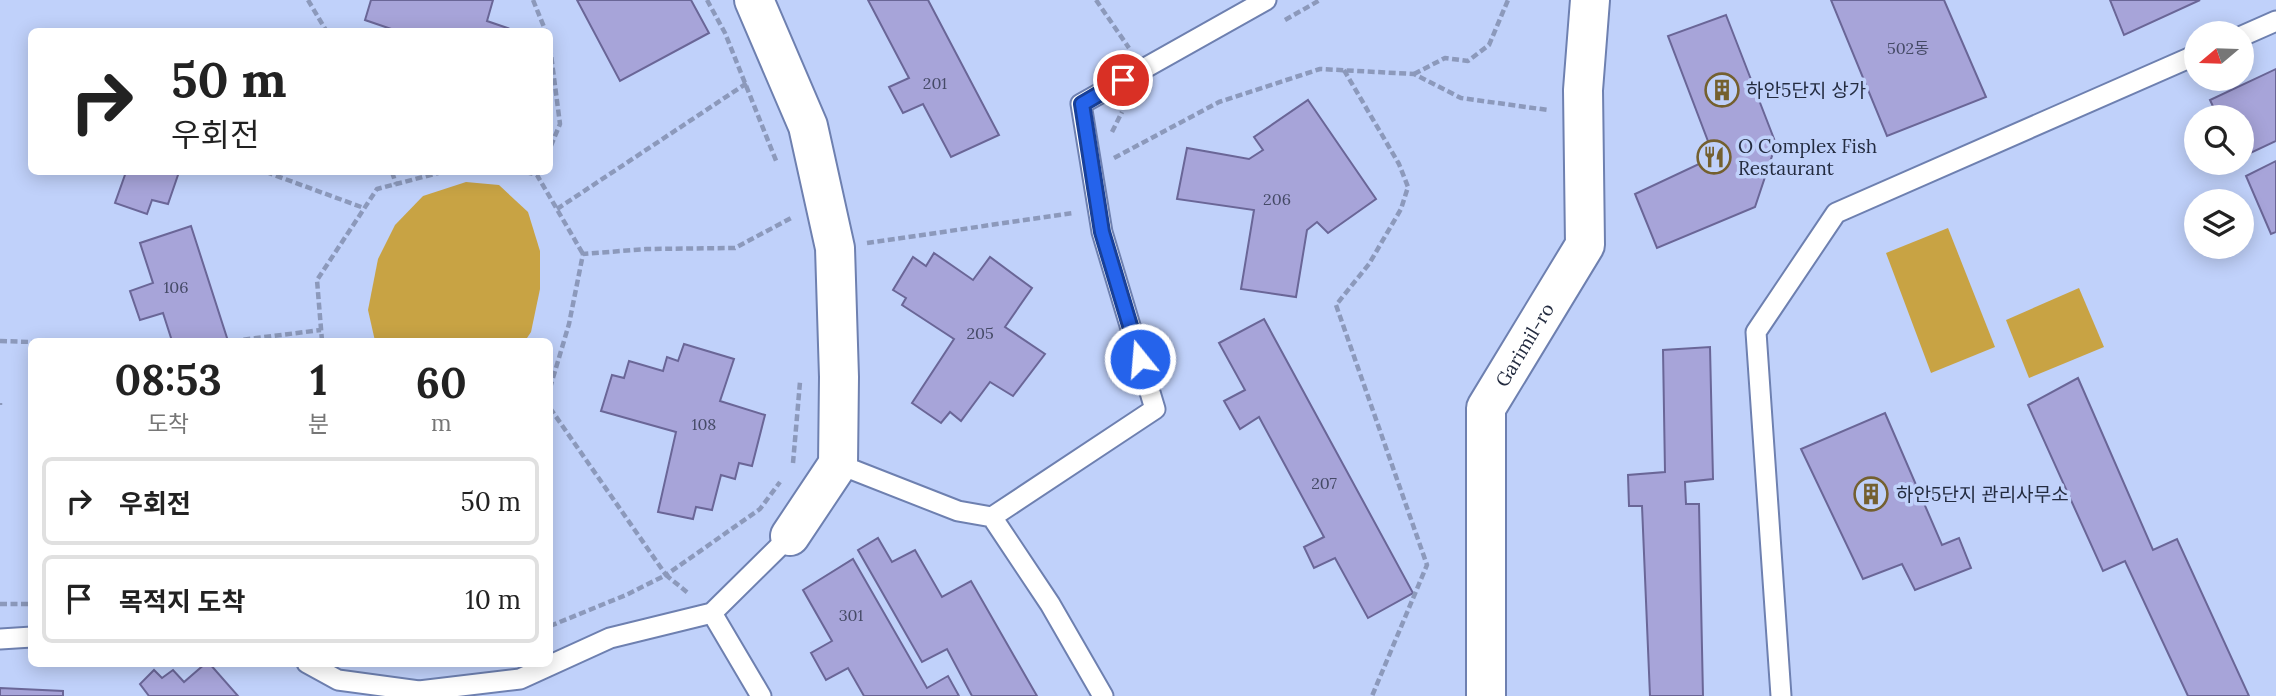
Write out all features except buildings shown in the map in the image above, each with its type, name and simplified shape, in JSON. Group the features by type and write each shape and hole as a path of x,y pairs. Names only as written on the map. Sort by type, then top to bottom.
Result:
{"street":[{"path":"754,0 808,126 835,248 839,377 838,464 790,536"},
{"name":"Garimil-ro","path":"1486,696 1486,408 1584,245 1584,115 1590,0"}],"lane":[{"path":"992,517 1155,409 1102,232 1082,104 1266,0"},
{"path":"2254,31 2276,21"},
{"path":"1781,696 1756,332 1836,212 2184,60"},
{"path":"838,464 958,510 992,517 1049,604 1103,696"},
{"path":"553,664 610,638 712,613 790,536"},
{"path":"712,613 761,696"},
{"path":"0,639 28,638"},
{"path":"314,667 338,680 419,691 520,679 546,667"}],"path":[{"path":"308,0 325,28"},
{"path":"533,0 544,28"},
{"path":"707,0 725,33 778,166"},
{"path":"1096,0 1144,69"},
{"path":"1274,26 1320,0"},
{"path":"1414,74 1445,58 1468,61 1489,45 1508,0"},
{"path":"557,209 780,62"},
{"path":"1092,170 1219,102 1320,69 1414,74 1461,98 1584,115"},
{"path":"553,70 560,124 553,141"},
{"path":"1344,70 1399,164 1408,187 1401,209 1369,264 1336,305 1427,565 1372,696"},
{"path":"1092,170 1124,110"},
{"path":"274,175 364,208"},
{"path":"392,175 396,184"},
{"path":"322,338 317,280 364,208 377,189 430,175"},
{"path":"539,175 583,254 569,324 553,378"},
{"path":"835,248 1098,209"},
{"path":"583,254 646,249 735,248 795,216 797,226"},
{"path":"257,338 321,330"},
{"path":"0,341 28,342"},
{"path":"788,472 794,462 801,371"},
{"path":"553,412 666,575"},
{"path":"553,625 626,595 666,575 760,509 780,481"},
{"path":"0,604 28,604"}],"shaded area":[{"path":"466,182 499,185 528,212 540,251 540,289 531,332 527,338 374,338 368,310 378,259 395,225 423,196"},
{"path":"1948,228 1995,347 1931,373 1886,253"},
{"path":"2079,288 2104,347 2029,378 2006,320"}],"place":[{"name":"하안5단지 상가","path":"1722,90"},
{"name":"O Complex Fish Restaurant","path":"1714,157"},
{"name":"하안5단지 관리사무소","path":"1871,494"}],"route":[{"path":"1123,80 1082,104 1102,232 1140,359"}]}
